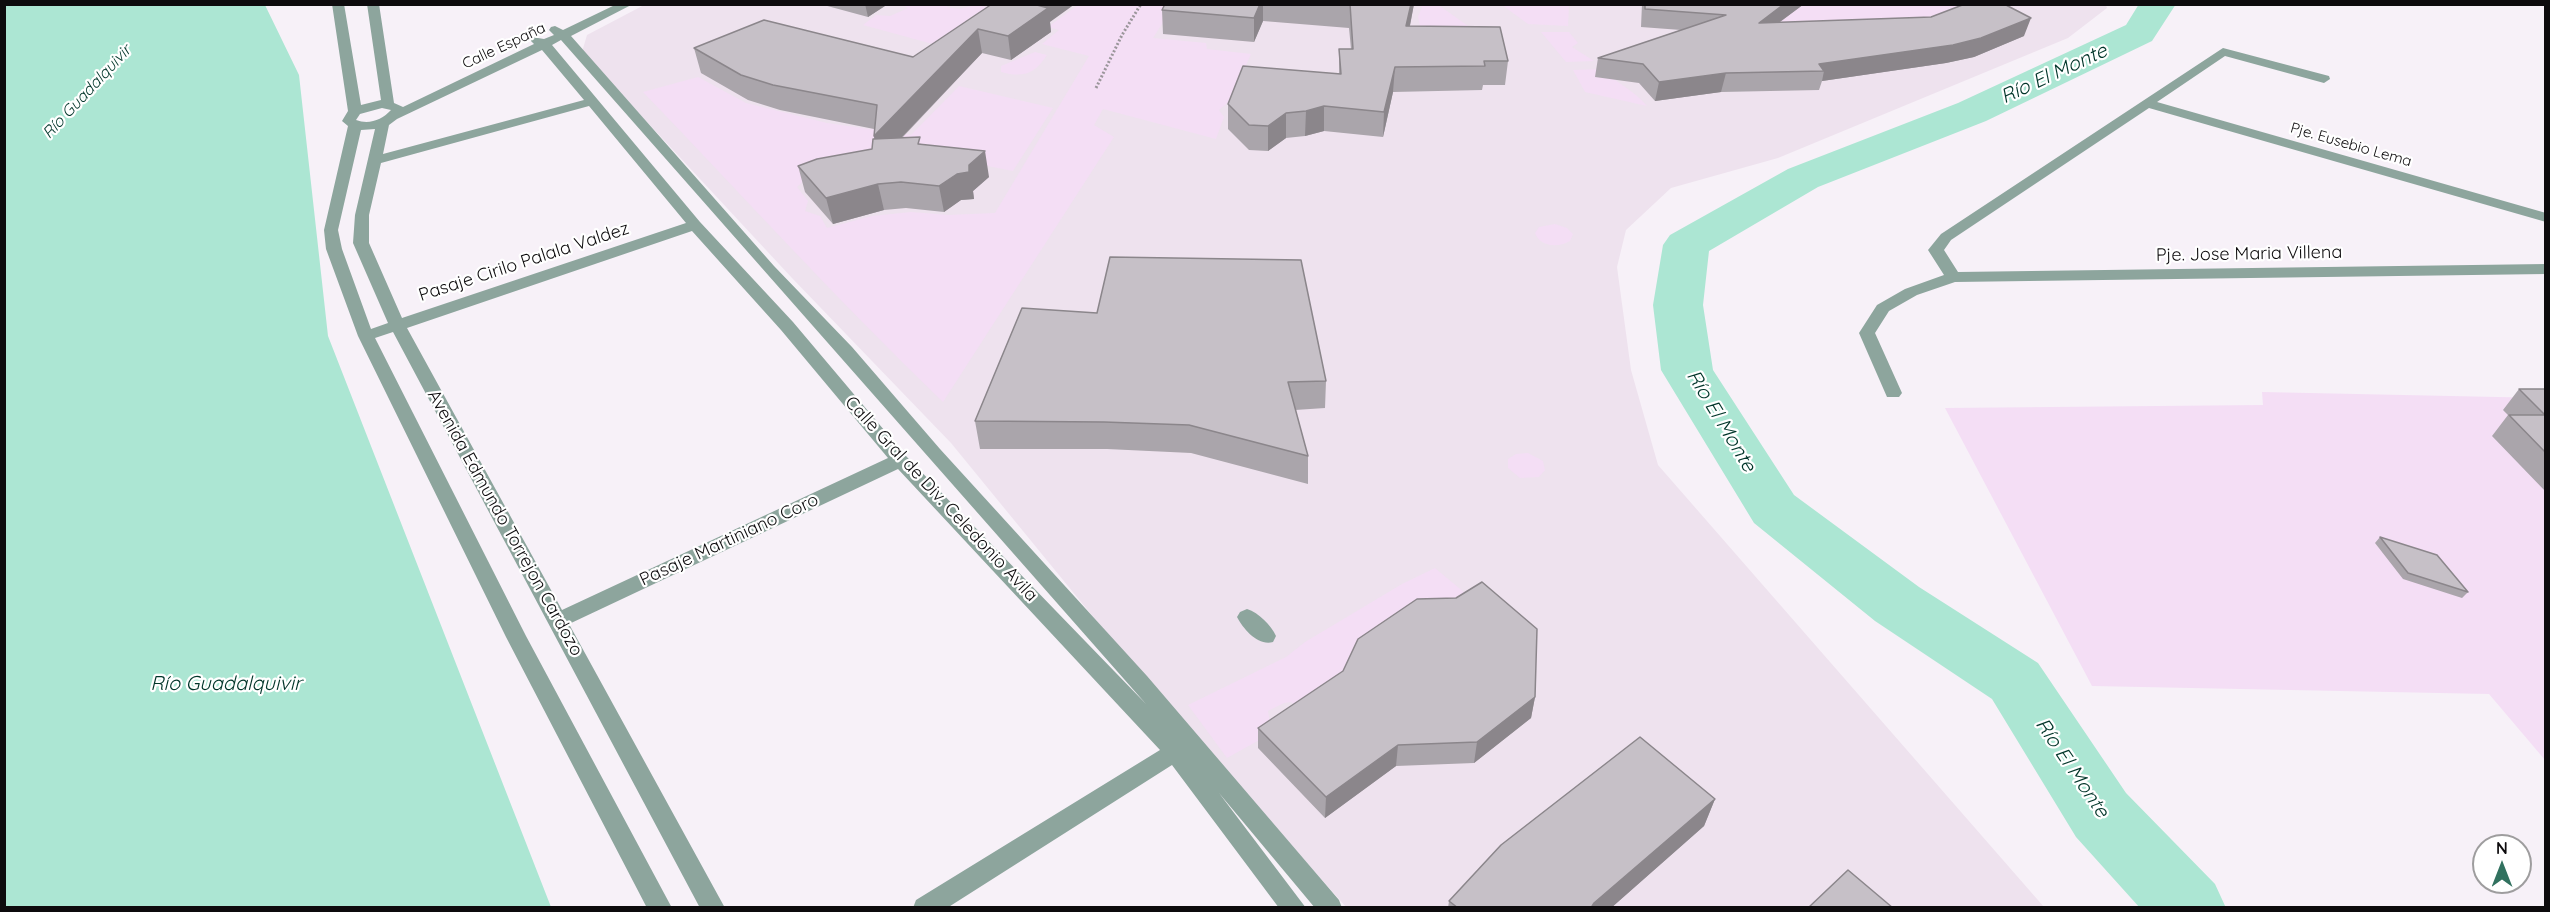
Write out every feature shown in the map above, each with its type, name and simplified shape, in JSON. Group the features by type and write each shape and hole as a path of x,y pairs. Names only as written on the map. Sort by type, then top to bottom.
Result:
{"street":[{"name":"Avenida Edmundo Torrejon Cardozo","path":"338,4 355,118 332,230 334,249 366,336 516,637 660,908"},
{"name":"Avenida Edmundo Torrejon Cardozo","path":"373,4 390,112 373,161 362,215 362,243 396,325 713,908"},
{"name":"Calle España","path":"550,38 607,4"},
{"name":"Calle España","path":"390,112 627,4"},
{"path":"550,38 846,351 941,462 1140,682 1330,908"},
{"name":"Calle Gral de Div. Celedonio Avila","path":"550,38 593,101 695,225 787,326 900,460 1128,699 1174,753 1294,908"},
{"path":"1953,277 1936,250 1946,237 2223,52 2324,79"},
{"path":"373,161 593,101"},
{"name":"Pje. Eusebio Lema","path":"2147,103 2546,218"},
{"path":"375,105 390,112 368,126 355,118 375,105"},
{"name":"Pasaje Cirilo Palala Valdez","path":"366,336 695,225"},
{"name":"Pje. Jose Maria Villena","path":"1893,393 1867,333 1883,308 1911,292 1953,277 2546,269"},
{"name":"Pasaje Martiniano Coro","path":"558,620 900,460"},
{"path":"1247,617 1266,636"},
{"path":"925,908 1174,753"}],"path":[{"path":"1096,88 1122,35 1141,4"}],"shaded area":[{"path":"646,4 2106,5 2107,8 2068,38 1778,158 1671,188 1626,230 1617,267 1631,370 1658,465 2044,907 1346,907 1144,679 951,443 792,278 582,52 587,35"},
{"path":"1437,4 1478,33 1416,33 1420,26 1418,17 1422,7 1415,5"},
{"path":"902,5 948,5 947,7 959,9 976,5 1013,13 955,50 863,25 876,15 890,16 908,8"},
{"path":"1078,5 1174,5 1153,38 1206,43 1207,49 1251,54 1242,74 1238,94 1219,110 1224,117 1216,139 1103,109 1094,125 1114,137 943,402 829,287 643,92 698,77 746,103 827,123 911,135 959,86 1053,108 1013,171 972,163 809,176 797,187 808,201 805,211 820,216 827,228 872,216 911,212 948,215 995,213 1089,56 1042,44 1059,30 1048,27"},
{"path":"1502,5 1569,5 1568,26 1528,24"},
{"path":"1752,5 1977,5 1918,29 1779,35"},
{"path":"1541,32 1569,32 1578,43 1572,47 1594,61 1566,62"},
{"path":"1035,52 1047,55 1038,67 1028,73 1016,75 1001,72 1001,66"},
{"path":"1602,69 1647,106 1585,92 1573,70"},
{"path":"1555,224 1567,228 1573,234 1570,241 1560,245 1550,245 1537,238 1535,233 1539,227"},
{"path":"2262,392 2545,398 2545,760 2489,694 2092,686 1945,408 2263,405"},
{"path":"1528,453 1543,461 1545,470 1539,477 1520,478 1508,468 1508,459 1516,454"},
{"path":"1435,568 1471,598 1345,675 1299,709 1291,702 1268,711 1272,733 1227,758 1188,705 1286,657 1305,642 1402,584"}],"water":[{"name":"Río Guadalquivir","path":"5,4 265,5 299,75 328,336 551,907 5,907"}],"building":[{"path":"992,4 1038,4 1048,8 1008,36 978,29 874,136 877,105 773,85 741,75 694,48 764,20 913,57"},
{"path":"1165,4 1260,4 1254,18 1162,10"},
{"path":"1350,4 1411,4 1406,26 1500,27 1508,61 1484,61 1485,66 1395,67 1384,112 1324,106 1286,113 1268,126 1249,125 1228,104 1243,66 1341,74 1339,49 1353,49"},
{"path":"1645,4 1784,4 1759,23 1931,17 1965,4 2004,4 2031,18 1981,38 1953,45 1819,64 1824,71 1726,73 1659,82 1643,64 1598,58 1726,15 1645,9"},
{"path":"920,137 918,144 985,151 969,165 969,172 957,174 939,186 901,182 878,184 826,198 798,166 817,159 872,149 873,139"},
{"path":"1110,257 1301,260 1326,381 1288,382 1308,456 1189,425 975,421 1022,308 1097,313"},
{"path":"2519,389 2546,389 2546,453 2509,415 2545,415"},
{"path":"2380,537 2437,555 2468,592 2408,573"},
{"path":"1482,582 1537,629 1535,697 1477,742 1398,745 1326,797 1258,728 1343,671 1358,639 1417,599 1456,598"},
{"path":"1640,737 1715,799 1591,908 1458,908 1449,901 1501,845"},
{"path":"1848,870 1893,908 1808,908"}],"waterway":[{"name":"Río El Monte","path":"2158,4 2139,33 1972,112 1803,178 1686,245 1678,305 1687,370 1774,509 1897,604 2015,681 2101,815 2189,908"}]}
